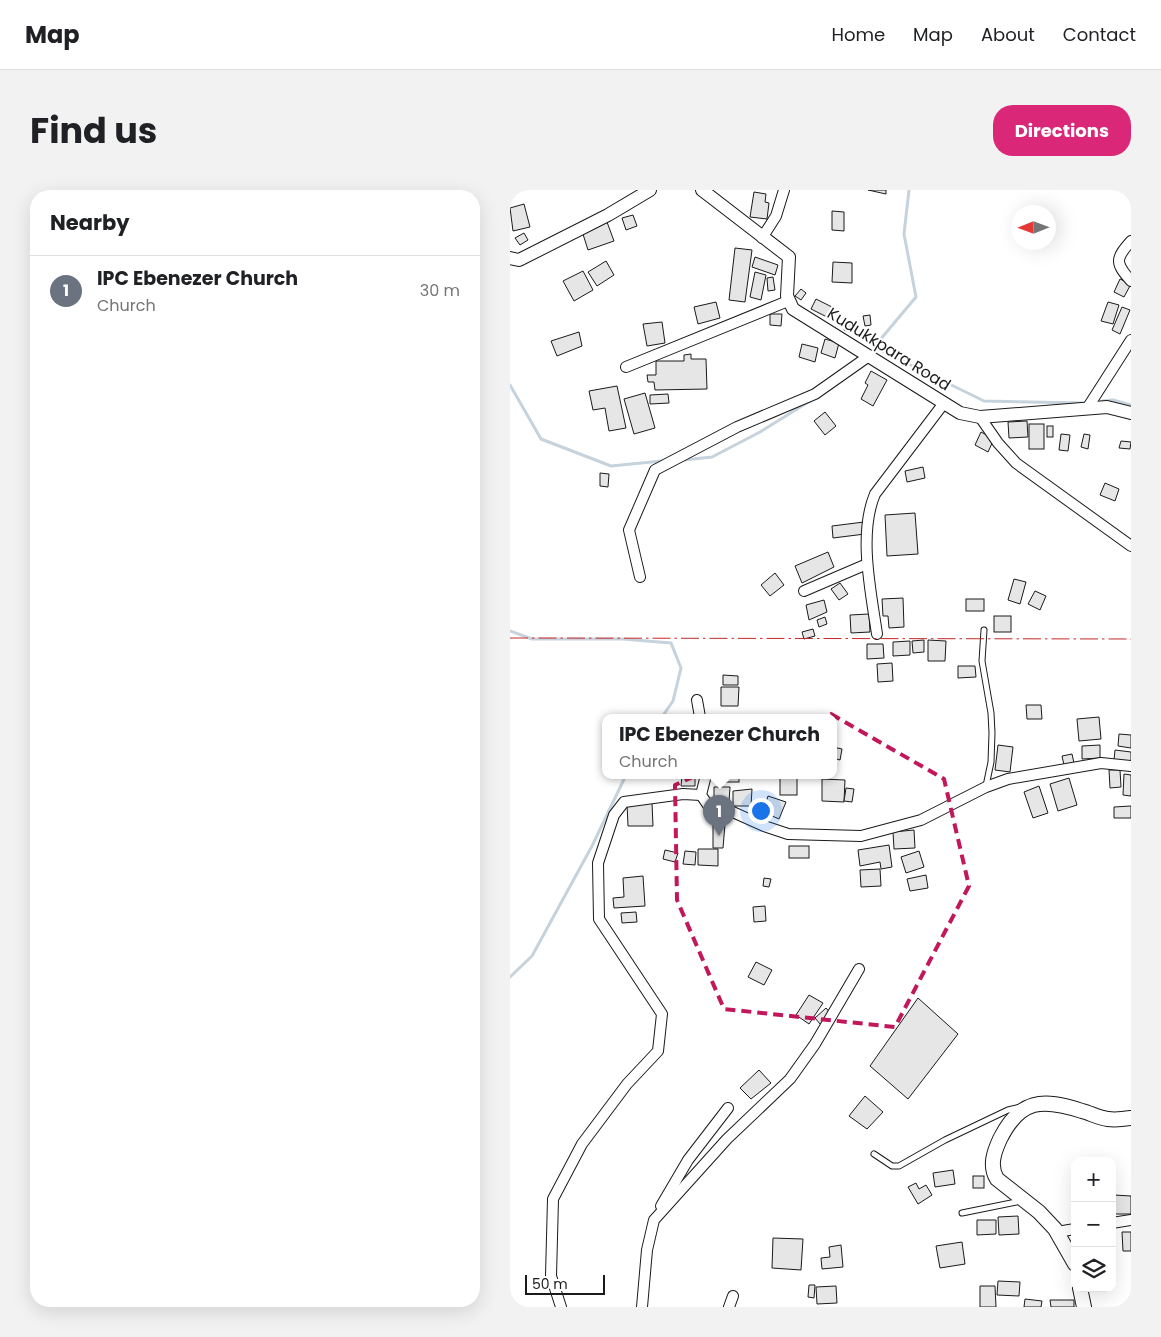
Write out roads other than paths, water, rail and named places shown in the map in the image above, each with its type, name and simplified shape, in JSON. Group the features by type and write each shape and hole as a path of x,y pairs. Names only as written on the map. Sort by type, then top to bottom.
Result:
{"main road":[{"path":"1071,1257 1057,1232 1024,1200 997,1179 993,1172 992,1164 1006,1128 1015,1114 1028,1105 1048,1103 1069,1107 1108,1119 1131,1118"},
{"path":"1081,1292 1084,1307"}],"street":[{"path":"510,258 519,260 608,215 650,190"},
{"path":"626,367 788,301 786,289 789,257 702,190"},
{"path":"762,238 776,216 784,190"},
{"path":"1131,241 1119,255 1118,264 1131,281"},
{"name":"Kudukkpara Road","path":"788,301 793,308 960,413 980,417 1088,407 1107,407 1131,413"},
{"path":"1088,407 1131,340"},
{"path":"640,577 629,530 655,470 737,427 815,394 869,356"},
{"path":"877,634 867,564 870,507 876,494 944,403"},
{"path":"980,417 998,443 1016,463 1131,546"},
{"path":"804,591 867,564"},
{"path":"697,700 699,714"},
{"path":"705,779 702,795 710,808 726,809 764,826 788,834 861,836 921,820 986,787 1008,779 1101,763 1131,766"},
{"path":"561,1307 551,1276 553,1199 582,1144 627,1084 658,1051 662,1014 599,919 598,863 604,839 614,815 624,802 638,798 683,794 702,795"},
{"path":"654,1220 710,1156 790,1079 815,1044 859,969"},
{"path":"642,1307 647,1250 654,1220 667,1192 688,1160 728,1108"},
{"path":"1116,1222 1131,1220"},
{"path":"1057,1232 1071,1230"},
{"path":"729,1307 733,1296"}],"lane":[{"path":"984,630 982,661 992,713 991,762 986,787"},
{"path":"874,1154 892,1166 899,1166 945,1140 1008,1110 1028,1105"},
{"path":"962,1213 1024,1200"}],"waterway":[{"path":"909,190 904,234 916,297 874,347 984,401 1082,403"},
{"path":"510,385 541,439 611,466 662,461"},
{"path":"1102,401 1113,400 1131,405"},
{"path":"684,460 712,457 760,432 810,401"},
{"path":"510,631 532,639 623,639 671,643 681,668 673,701 664,714"},
{"path":"510,977 532,956 592,846 624,779"}],"place":[{"name":"IPC Ebenezer Church","path":"719,836"}]}
